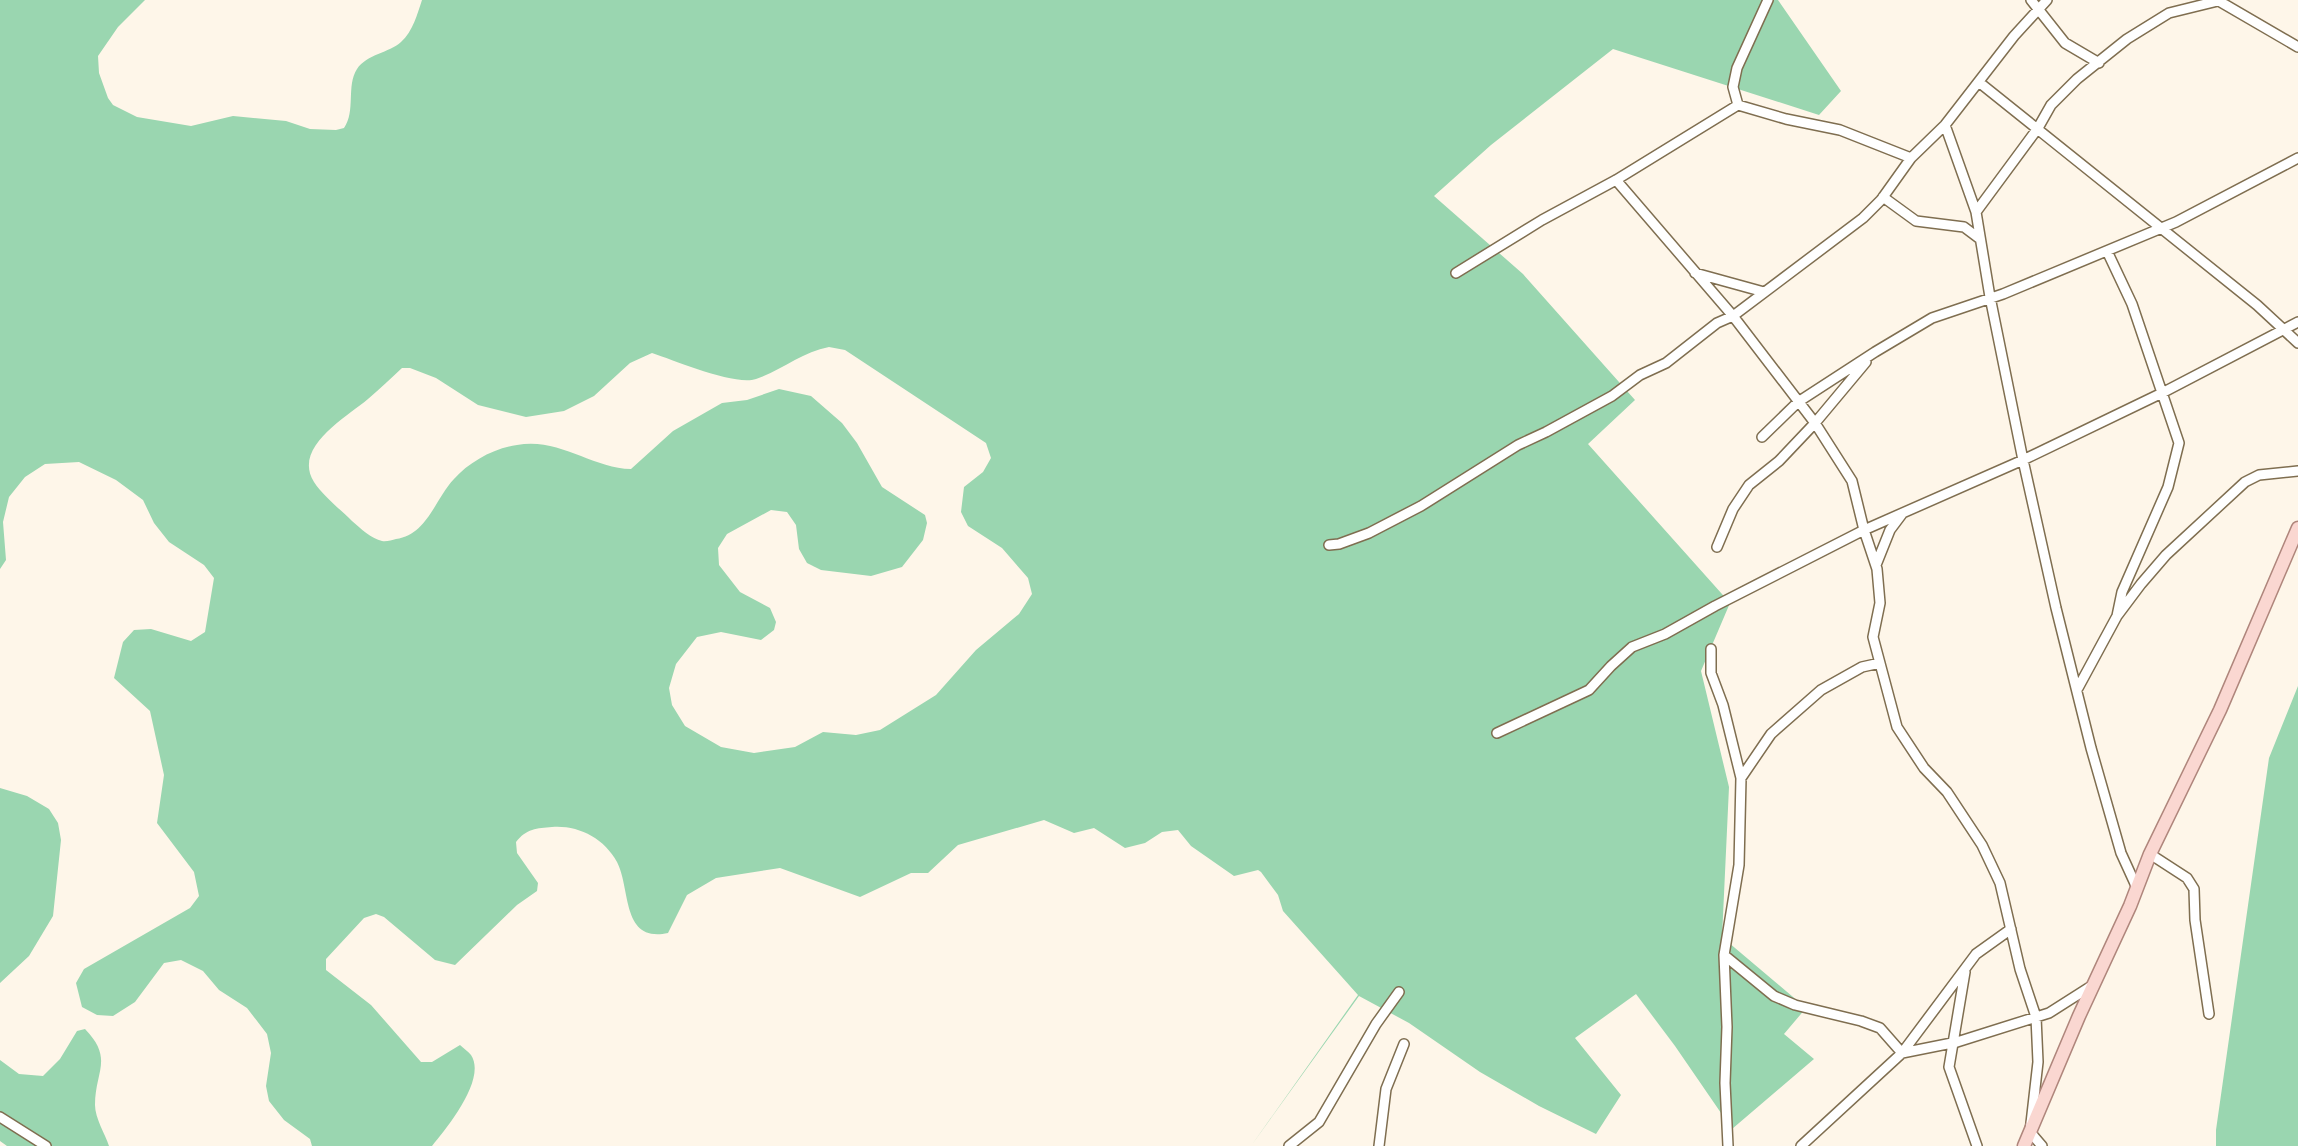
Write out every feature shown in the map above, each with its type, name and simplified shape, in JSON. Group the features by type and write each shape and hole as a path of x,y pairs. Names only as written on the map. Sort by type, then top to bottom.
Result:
{"main road":[{"path":"2024,1146 2150,854 2220,710 2298,528"}],"street":[{"path":"1738,105 1733,87 1737,68 1768,0"},
{"path":"2031,0 2066,43 2099,63"},
{"path":"1329,544 1339,544 1369,533 1421,506 1518,445 1612,396 1640,375 1666,363 1716,323 1733,316 1863,218 1883,196 1911,158 1945,125 2014,36 2047,0"},
{"path":"1976,212 2038,128 2051,105 2077,79 2127,39 2169,13 2221,1 2298,46"},
{"path":"1980,82 2257,305 2298,343"},
{"path":"1456,273 1542,220 1616,180 1738,105 1786,119 1840,130 1911,158"},
{"path":"1945,125 1976,212 1990,297 2023,460 2056,608 2078,688 2091,748 2121,853 2137,888"},
{"path":"1762,437 1798,402 1932,318 2003,294 2160,228 2298,158"},
{"path":"1616,180 1733,316 1815,423 1852,481 1864,531 1876,565 1881,603 1873,637 1897,727 1924,768 1947,792 1982,845 2000,884 2020,969 2036,1017 2038,1062 2030,1132 2042,1146"},
{"path":"1883,196 1916,221 1964,227 1980,239"},
{"path":"2107,251 2132,304 2174,425 2179,451 2168,487 2121,592 2117,616"},
{"path":"1695,273 1764,292"},
{"path":"1497,733 1589,690 1632,647 1665,634 1715,606 1864,531 2023,460 2162,393 2298,322"},
{"path":"1717,547 1733,509 1749,485 1779,461 1815,423 1875,352"},
{"path":"2078,688 2117,616 2166,555 2245,482 2259,475 2298,471"},
{"path":"1876,565 1890,530 1903,513"},
{"path":"1711,649 1711,673 1723,705 1741,778 1739,866 1724,956 1728,1146"},
{"path":"1741,778 1771,735 1821,690 1862,667 1880,663"},
{"path":"2150,854 2187,878 2194,889 2195,920 2210,1014"},
{"path":"1801,1146 1902,1053 1976,954 2011,929"},
{"path":"1724,956 1774,996 1795,1005 1880,1028 1902,1053"},
{"path":"1966,969 1949,1067 1977,1146"},
{"path":"1902,1053 1952,1043 2049,1013 2095,984"},
{"path":"1288,1146 1319,1122 1376,1024 1399,992"},
{"path":"1379,1146 1386,1089 1404,1044"},
{"path":"0,1117 46,1146"}],"green space":[{"path":"0,0 145,0 118,27 98,56 99,73 108,98 113,105 137,117 191,126 233,116 286,121 310,129 344,128 350,114 352,83 357,69 366,60 396,46 405,38 422,0 1778,0 1841,91 1819,115 1613,49 1491,145 1434,196 1523,274 1635,400 1588,444 1730,603 1701,671 1729,787 1722,937 1806,1008 1784,1034 1814,1059 1732,1129 1636,994 1575,1038 1621,1095 1596,1134 1539,1106 1480,1072 1409,1023 1359,996 1251,1146 1358,995 1283,911 1278,895 1258,870 1234,876 1191,846 1178,830 1162,832 1145,843 1125,848 1094,828 1074,833 1044,820 958,845 928,873 911,873 860,897 780,868 716,878 687,895 668,933 653,934 642,930 635,922 617,862 605,846 589,835 571,828 532,830 516,842 517,853 538,883 537,891 517,905 455,965 435,960 384,917 376,914 364,918 326,959 326,970 371,1005 421,1062 432,1062 460,1045 471,1055 475,1065 470,1090 447,1128 432,1146 312,1146 310,1139 284,1120 269,1101 266,1086 271,1053 267,1034 247,1008 219,990 203,971 181,960 164,963 135,1002 113,1016 97,1015 82,1007 76,983 84,969 190,908 199,896 194,872 157,823 164,775 150,711 114,678 123,642 134,630 151,629 191,641 205,632 214,578 204,565 169,542 154,523 143,500 116,480 79,462 45,464 25,477 9,497 3,522 6,560 0,569","holes":["829,347 845,350 986,443 991,458 983,472 964,487 961,512 968,526 1002,548 1028,578 1032,594 1019,614 976,650 936,695 880,730 856,735 823,732 795,747 754,753 721,747 685,726 672,705 669,688 676,664 697,637 721,632 761,640 774,630 776,622 770,608 740,592 719,565 718,548 727,534 771,510 787,512 796,525 799,549 807,563 821,570 871,576 902,567 923,540 927,523 925,515 882,487 857,443 842,423 811,396 779,389 747,400 722,403 673,431 631,469 602,464 547,445 517,445 500,449 482,457 460,473 447,487 430,515 415,531 407,536 387,541 374,538 352,521 318,487 309,469 310,457 325,434 402,368 410,368 436,378 478,405 526,417 564,411 594,396 630,363 652,353 705,372 746,380 756,379 819,349"]},
{"path":"2298,686 2298,1146 2216,1146 2216,1130 2269,758"},
{"path":"0,788 27,796 49,809 58,823 61,840 53,916 29,956 0,983"},
{"path":"85,1029 94,1039 101,1057 95,1110 109,1146 7,1146 0,1141 0,1060 19,1074 43,1076 60,1059 77,1031"}]}
